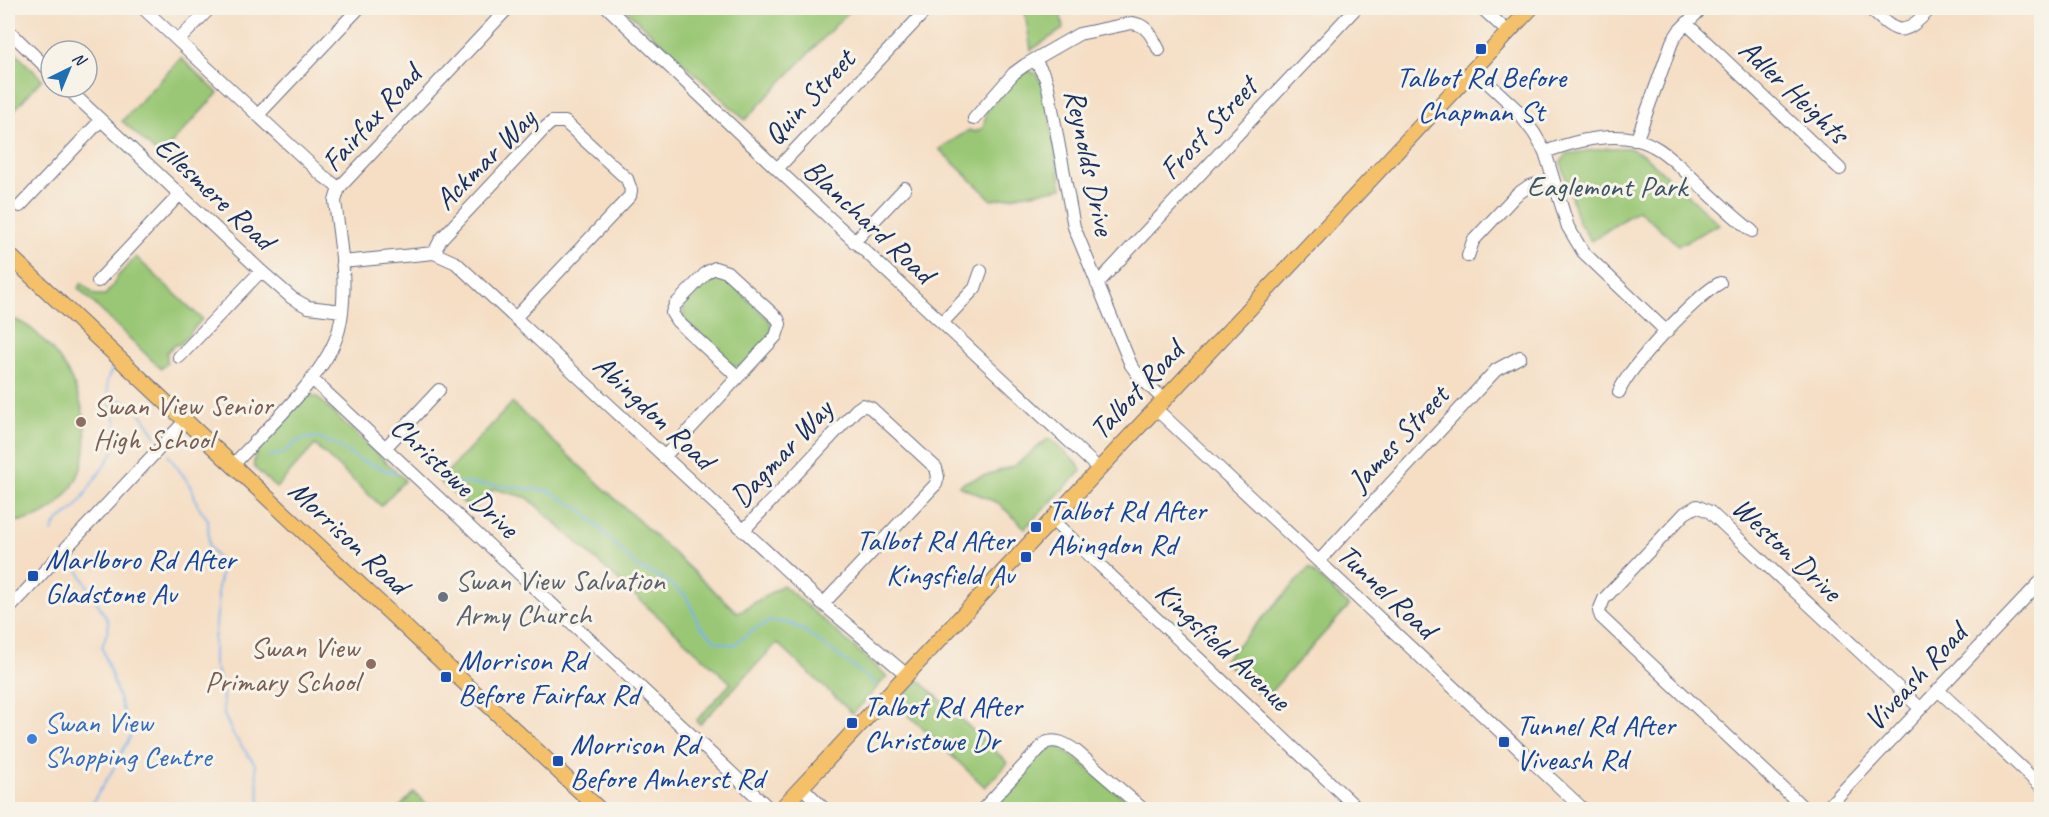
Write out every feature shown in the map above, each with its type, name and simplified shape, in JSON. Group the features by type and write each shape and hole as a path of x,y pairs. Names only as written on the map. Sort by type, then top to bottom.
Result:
{"main road":[{"name":"Talbot Road","path":"780,810 1531,8"},
{"name":"Morrison Road","path":"8,254 600,810"}],"street":[{"path":"143,8 323,176 339,188"},
{"path":"179,40 210,8"},
{"path":"258,115 359,8"},
{"name":"Fairfax Road","path":"232,465 312,379 335,342 342,311 342,262 335,201 339,188 508,8"},
{"name":"Blanchard Road","path":"608,8 854,242 1099,469"},
{"name":"Quin Street","path":"777,169 928,8"},
{"name":"Frost Street","path":"1097,284 1356,8"},
{"path":"1482,8 1508,32"},
{"path":"1634,140 1638,136 1672,42 1702,8"},
{"path":"1869,8 1893,28 1904,30 1915,24 1931,8"},
{"path":"974,119 1014,73 1079,34 1132,23 1145,27 1159,50"},
{"name":"Adler Heights","path":"1687,24 1840,169"},
{"path":"8,30 39,60"},
{"name":"Reynolds Drive","path":"1035,60 1048,87 1074,227 1131,365 1160,404"},
{"path":"1473,69 1525,120 1545,152 1568,227 1583,252 1667,332"},
{"name":"Ellesmere Road","path":"79,99 292,298 308,307 342,311"},
{"path":"20,206 101,120"},
{"name":"Ackmar Way","path":"434,253 441,239 546,127 552,122 565,122 627,179 632,190 630,196 515,318"},
{"path":"1545,152 1568,143 1598,136 1634,140 1652,145 1670,158 1752,231"},
{"path":"1468,256 1473,242 1522,190 1552,180"},
{"path":"854,242 905,188"},
{"path":"98,281 180,194"},
{"path":"342,262 434,253"},
{"name":"Abingdon Road","path":"434,253 456,263 743,531 823,604 907,675"},
{"path":"664,457 776,336 780,324 727,272 716,268 707,272 675,305 672,313 676,321 738,377"},
{"path":"179,357 261,271"},
{"path":"942,323 975,288 981,271"},
{"path":"1619,392 1627,375 1704,292 1720,283"},
{"name":"James Street","path":"1319,561 1496,370 1520,357"},
{"name":"Christowe Drive","path":"312,379 771,810"},
{"path":"386,447 439,390"},
{"name":"Tunnel Road","path":"1160,404 1319,561 1584,810"},
{"name":"Dagmar Way","path":"743,531 856,410 863,405 871,408 936,468 938,477 936,484 823,604"},
{"path":"8,610 185,421"},
{"name":"Weston Drive","path":"1806,810 1601,617 1599,611 1604,599 1690,508 1697,506 1710,512 1920,708"},
{"name":"Kingsfield Avenue","path":"1052,520 1359,810"},
{"name":"Viveash Road","path":"1825,810 2042,580"},
{"path":"1938,690 2042,787"},
{"path":"982,810 1045,743 1053,741 1067,745 1144,810"},
{"path":"802,787 825,810"}],"green space":[{"path":"624,8 852,8 745,120"},
{"path":"1024,8 1060,8 1063,29 1031,50"},
{"path":"8,46 39,76 39,82 8,117"},
{"path":"181,58 218,93 160,156 122,121"},
{"path":"1026,70 1037,74 1044,88 1062,188 992,200 939,149 969,130 975,132 983,128 987,110 1012,81"},
{"name":"Eaglemont Park","path":"1609,148 1629,148 1644,155 1719,224 1679,245 1638,210 1591,241 1578,221 1561,162 1566,154"},
{"path":"136,257 202,319 180,344 174,345 167,352 167,363 161,369 78,288 82,283 95,295 105,295 117,277"},
{"path":"718,275 725,278 770,321 772,329 771,336 744,365 737,367 730,364 683,318 683,307 710,278"},
{"path":"8,318 19,321 33,331 59,359 78,396 84,417 86,438 84,458 77,477 66,495 54,507 41,515 10,522 8,521"},
{"path":"307,395 317,397 405,480 381,506 315,445 276,488 254,467 254,459 265,440"},
{"path":"512,403 738,613 783,585 887,676 853,714 777,643 700,724 696,721 731,683 528,498 494,489 472,510 439,481"},
{"path":"1049,438 1078,464 1081,471 1025,528 998,503 959,486 1014,466"},
{"path":"1309,568 1349,606 1264,699 1223,661"},
{"path":"919,680 1008,763 985,787 897,704"},
{"path":"1052,746 1062,747 1138,810 988,810 1042,752"},
{"path":"414,792 432,809 398,809"}],"waterway":[{"path":"112,369 107,381 108,397 126,402 138,410 156,437"},
{"path":"52,532 59,520 79,503 113,451 117,433 108,397"},
{"path":"269,456 282,454 299,440 315,437 335,444 360,460 396,474"},
{"path":"168,455 185,478 193,491 197,504 208,520 209,546 219,561 221,574 218,586 214,664 222,686 224,715 234,736 255,764 261,810"},
{"path":"452,483 549,491 582,510 636,566 664,579 686,596 699,625 717,642 734,645 750,632 770,621 789,623 805,631 878,685"},
{"path":"74,563 108,621 108,630 102,647 131,735 90,810"}],"place":[{"name":"Talbot Rd Before Chapman St","path":"1481,49"},
{"name":"Swan View Senior High School","path":"81,422"},
{"name":"Talbot Rd After Abingdon Rd","path":"1036,527"},
{"name":"Talbot Rd After Kingsfield Av","path":"1026,557"},
{"name":"Marlboro Rd After Gladstone Av","path":"33,576"},
{"name":"Swan View Salvation Army Church","path":"443,597"},
{"name":"Swan View Primary School","path":"371,664"},
{"name":"Morrison Rd Before Fairfax Rd","path":"446,677"},
{"name":"Talbot Rd After Christowe Dr","path":"852,723"},
{"name":"Swan View Shopping Centre","path":"32,739"},
{"name":"Tunnel Rd After Viveash Rd","path":"1504,742"},
{"name":"Morrison Rd Before Amherst Rd","path":"558,761"}]}
